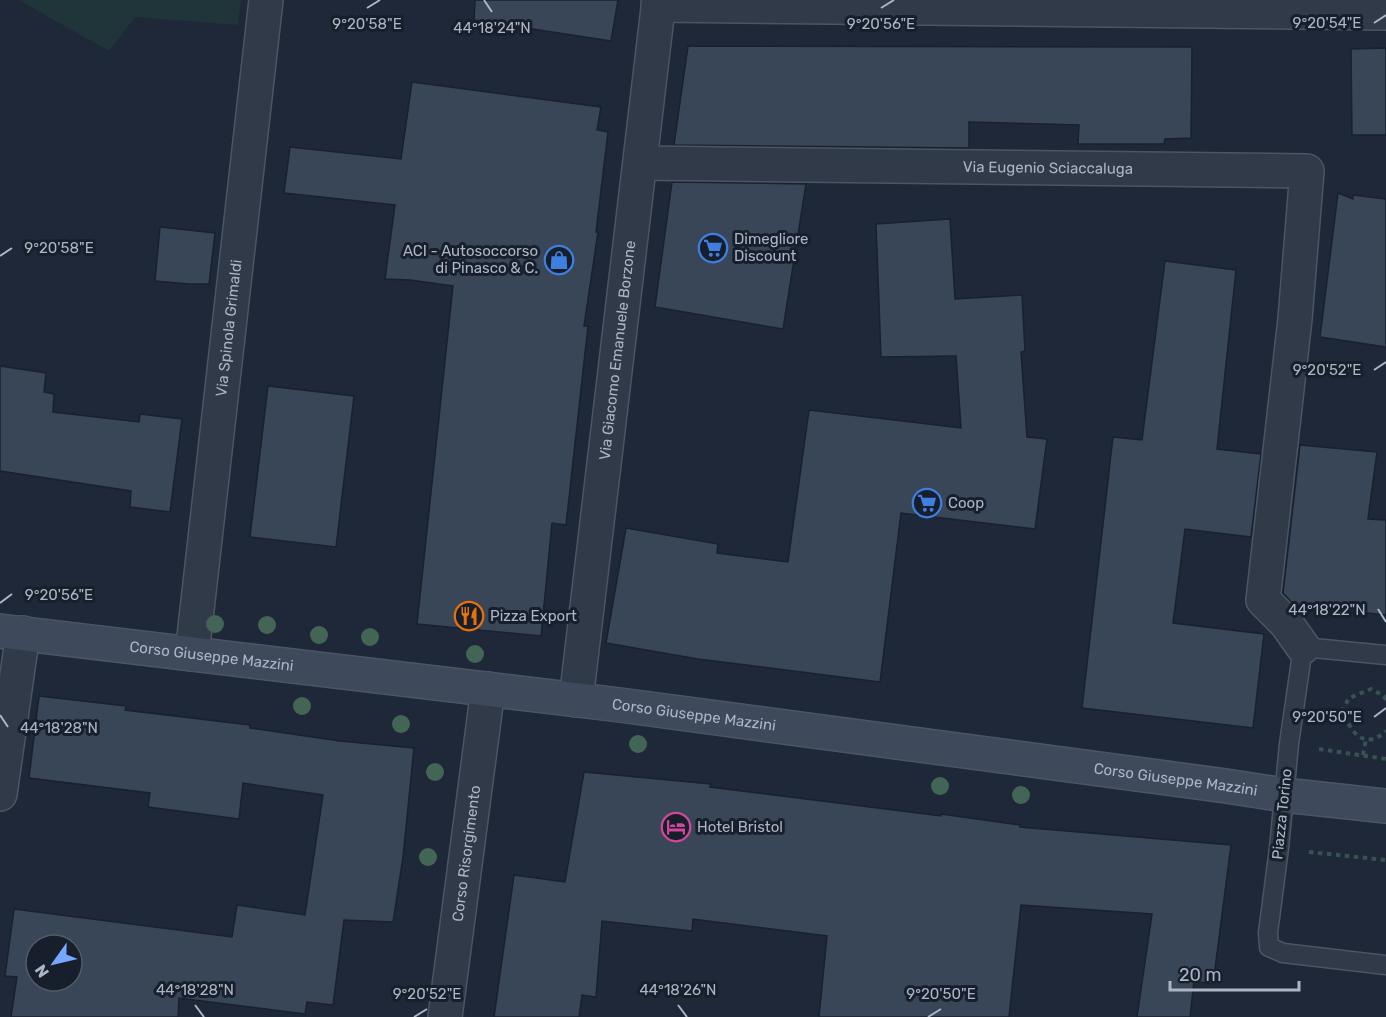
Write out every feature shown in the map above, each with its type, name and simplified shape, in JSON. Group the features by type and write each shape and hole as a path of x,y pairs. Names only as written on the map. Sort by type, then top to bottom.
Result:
{"street":[{"name":"Via Spinola Grimaldi","path":"192,654 266,0"},
{"path":"658,3 1386,13"},
{"name":"Via Giacomo Emanuele Borzone","path":"576,700 658,3"},
{"name":"Via Eugenio Sciaccaluga","path":"640,163 1307,171 1295,319 1263,600 1286,623 1303,647"},
{"name":"Corso Giuseppe Mazzini","path":"11,632 576,700 1284,795 1386,806"},
{"path":"0,794 11,632"},
{"name":"Corso Risorgimento","path":"445,1017 488,689"}],"lane":[{"path":"1303,647 1386,655"},
{"name":"Piazza Torino","path":"1303,647 1289,744 1268,933 1269,947 1283,953 1386,965"}],"path":[{"path":"1386,700 1384,696 1371,688 1348,698 1342,711 1354,733 1366,739 1375,739 1386,731"},
{"path":"1363,755 1366,739"},
{"path":"1289,744 1386,759"},
{"path":"1279,848 1386,860"}],"green space":[{"path":"19,0 241,0 238,25 135,17 109,51"}],"building":[{"path":"475,0 618,0 611,41 474,20"},
{"path":"688,46 1192,47 1191,138 1165,139 1164,144 1078,144 1079,125 969,122 969,148 674,145"},
{"path":"1386,48 1386,135 1352,135 1351,49"},
{"path":"412,82 601,107 597,130 608,132 596,232 598,232 584,326 588,326 566,525 552,523 541,636 417,624 453,286 385,279 395,205 284,193 290,147 401,159"},
{"path":"672,182 806,184 783,329 655,307"},
{"path":"1338,193 1353,199 1353,195 1386,199 1386,347 1320,337"},
{"path":"950,219 955,299 1022,295 1025,351 1021,352 1027,437 1047,439 1035,529 901,513 880,682 698,659 606,643 626,528 718,544 717,553 788,562 809,410 961,428 956,356 881,357 876,224"},
{"path":"160,227 215,233 209,284 155,281"},
{"path":"1165,261 1236,270 1217,449 1261,454 1251,537 1185,529 1173,623 1264,634 1253,728 1082,708 1113,437 1142,440"},
{"path":"0,366 46,373 44,392 54,394 53,412 139,422 140,414 182,419 170,512 130,507 131,491 0,471"},
{"path":"268,386 354,396 336,547 250,537"},
{"path":"1300,445 1377,452 1368,519 1386,520 1386,615 1294,605 1283,593"},
{"path":"39,696 126,706 125,710 250,725 250,728 340,741 414,748 403,857 393,922 344,920 333,1005 307,1002 305,1014 179,998 178,1017 11,1017 17,977 5,976 14,909 232,937 237,905 305,915 323,795 243,783 239,819 148,807 150,793 29,778"},
{"path":"584,772 711,784 710,787 941,816 941,814 1020,825 1020,827 1231,845 1213,984 1194,981 1190,1017 1137,1017 1152,914 1021,905 1009,1017 819,1017 827,936 693,919 692,931 602,921 596,997 582,995 579,1017 494,1017 514,875 565,882"}],"place":[{"name":"Dimegliore Discount","path":"713,248"},
{"name":"ACI - Autosoccorso di Pinasco & C.","path":"559,260"},
{"name":"Coop","path":"927,503"},
{"name":"Pizza Export","path":"469,616"},
{"name":"Hotel Bristol","path":"676,827"}]}
